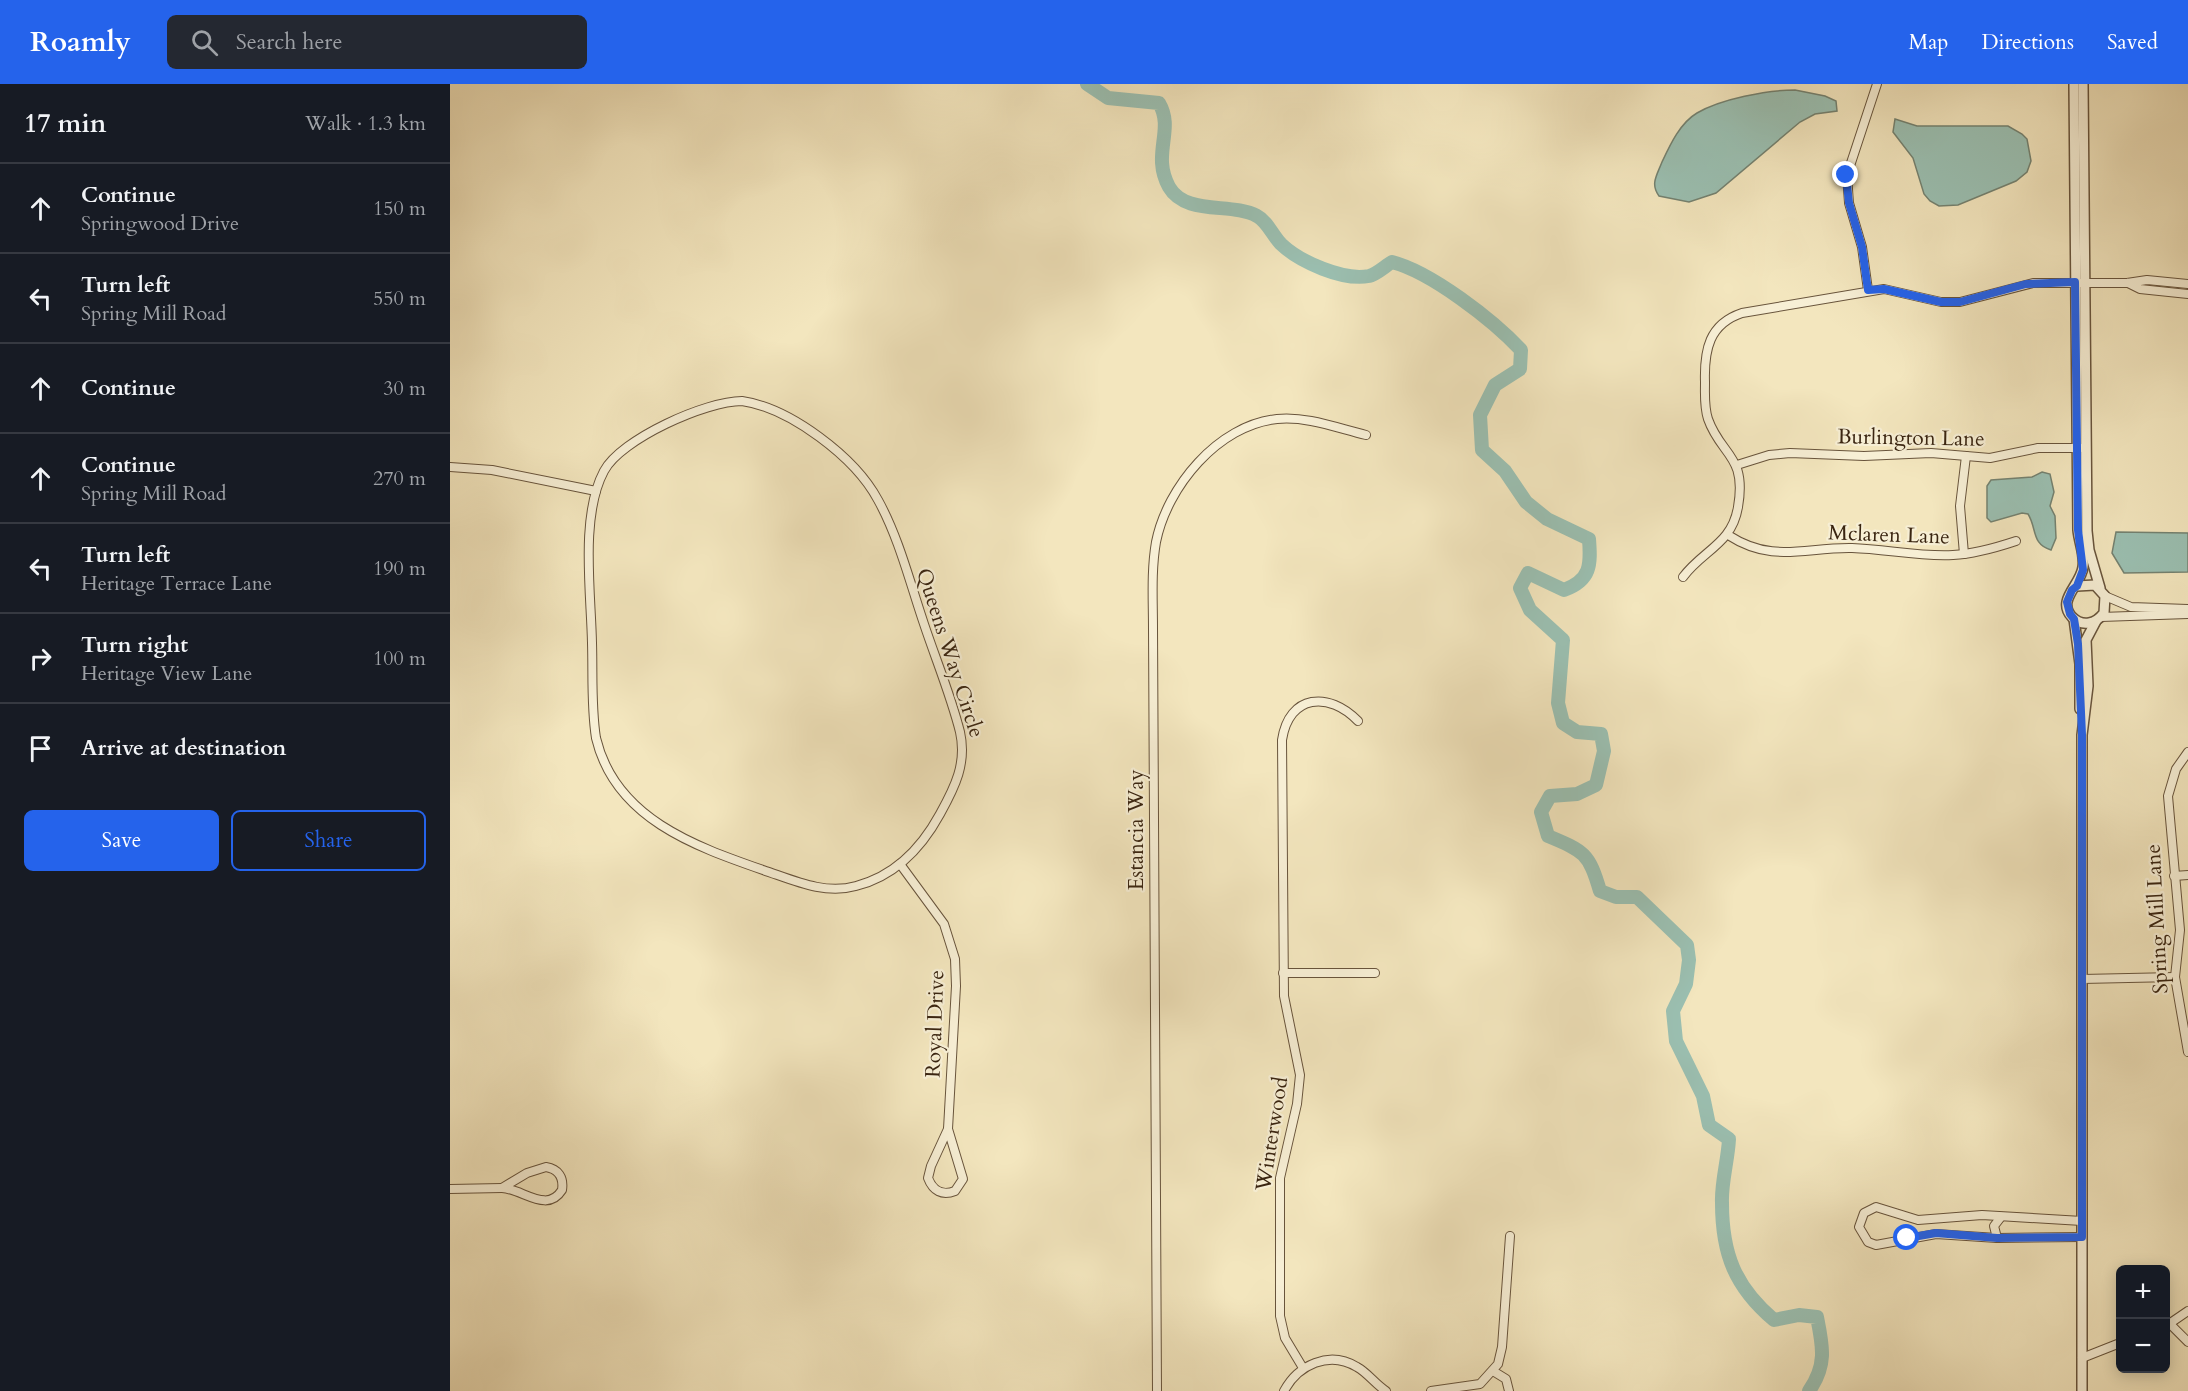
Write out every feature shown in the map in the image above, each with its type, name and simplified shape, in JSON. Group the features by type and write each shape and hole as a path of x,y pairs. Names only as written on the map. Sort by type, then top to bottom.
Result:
{"street":[{"path":"1868,290 1862,247 1849,203 1846,175 1877,84"},
{"path":"2074,84 2082,448 2088,543 2106,607 2086,639 2088,686 2082,735"},
{"path":"2080,282 2083,84"},
{"path":"1683,577 1697,560 1728,535 1738,504 1737,465 1710,424 1706,410 1704,359 1708,343 1717,327 1729,317 1868,290 1884,289 1941,302 1960,302 2026,284 2127,283 2147,280 2188,284"},
{"path":"2127,283 2140,289 2188,294"},
{"name":"Queens Way Circle","path":"742,400 775,410 811,430 870,487 886,516 903,564 958,726 963,751 959,776 931,831 900,864 878,878 857,886 831,889 806,884 687,841 655,822 621,791 605,766 595,729 590,539 596,491 609,463 629,445 710,405 742,400"},
{"name":"Estancia Way","path":"1157,1391 1153,653 1153,567 1156,540 1169,504 1195,467 1208,453 1243,430 1275,420 1293,419 1366,435"},
{"name":"Burlington Lane","path":"1737,465 1769,455 1790,453 1864,456 1931,453 1990,458 2038,448 2082,448"},
{"path":"2077,586 2083,566 2078,530 2082,448"},
{"path":"1964,554 1960,506 1966,456"},
{"path":"450,467 492,470 596,491"},
{"name":"Mclaren Lane","path":"1728,535 1764,552 1847,548 1964,554 2016,542"},
{"path":"2082,1391 2082,735 2080,664 2074,619 2067,602 2072,590 2077,586 2089,584 2131,607 2188,609"},
{"path":"2074,619 2085,623 2098,619 2188,614"},
{"name":"Winterwood","path":"1303,1368 1285,1338 1280,1317 1280,1178 1297,1104 1300,1075 1287,1011 1283,973 1283,733 1294,713 1314,701 1333,702 1358,721"},
{"name":"Spring Mill Lane","path":"2188,752 2176,769 2168,796 2180,930 2175,977 2187,1031 2188,1052"},
{"name":"Royal Drive","path":"900,864 944,924 955,959 956,986 948,1129 963,1179 955,1191 943,1193 933,1188 928,1178 948,1129"},
{"path":"2174,876 2188,875"},
{"path":"1283,973 1375,973"},
{"path":"2082,979 2175,977"},
{"path":"450,1189 502,1188 543,1202 555,1198 563,1184 560,1174 546,1167 527,1173 502,1188"},
{"path":"2082,1221 2001,1216 1918,1220 1876,1207 1864,1213 1860,1220 1862,1234 1868,1242 1876,1245 1936,1233 1997,1238 2082,1237"},
{"path":"1997,1238 1995,1222 2001,1216"},
{"path":"1431,1391 1483,1388 1493,1371 1502,1347 1510,1236"},
{"path":"2170,1324 2188,1311"},
{"path":"2170,1327 2188,1342"},
{"path":"2082,1358 2116,1345"},
{"path":"1284,1391 1303,1368 1322,1360 1347,1362 1369,1375 1386,1391"},
{"path":"1493,1371 1506,1379 1509,1391"}],"shaded area":[{"path":"1795,90 1825,96 1836,101 1837,111 1815,114 1800,122 1716,193 1689,202 1659,196 1655,187 1658,171 1676,135 1691,117 1707,108 1731,100"},
{"path":"1895,119 1917,126 2008,126 2027,139 2031,161 2027,172 2016,181 1958,205 1939,206 1924,194 1913,158 1893,132"},
{"path":"2042,472 2050,474 2054,492 2050,506 2055,516 2056,538 2051,550 2037,540 2028,514 2022,513 1991,522 1987,518 1987,486 1991,480 2032,477"},
{"path":"2116,532 2188,533 2188,572 2124,573 2112,553"}],"waterway":[{"path":"1087,84 1108,98 1159,103 1165,123 1162,153 1164,175 1169,187 1186,202 1257,216 1289,251 1322,269 1335,273 1347,276 1369,276 1392,262 1408,267 1461,298 1495,325 1521,350 1520,369 1495,385 1480,415 1482,450 1505,471 1526,502 1547,519 1589,539 1590,557 1587,570 1580,581 1573,586 1564,590 1528,573 1520,588 1530,610 1563,640 1558,703 1563,723 1577,732 1601,734 1604,751 1596,785 1577,794 1550,796 1541,812 1548,836 1583,855 1592,868 1600,891 1616,897 1637,897 1687,945 1689,960 1686,984 1673,1011 1676,1041 1703,1096 1709,1125 1729,1139 1722,1195 1728,1254 1740,1282 1749,1295 1774,1320 1799,1315 1817,1317 1822,1356 1819,1373 1809,1391"}],"route":[{"path":"1846,175 1846,191 1862,247 1868,290 1884,289 1941,302 1960,302 2026,284 2075,282 2078,530 2083,570 2077,586 2068,595 2067,608 2074,619 2078,644 2082,735 2082,1237 1997,1238 1971,1234 1936,1233 1907,1238"}]}
